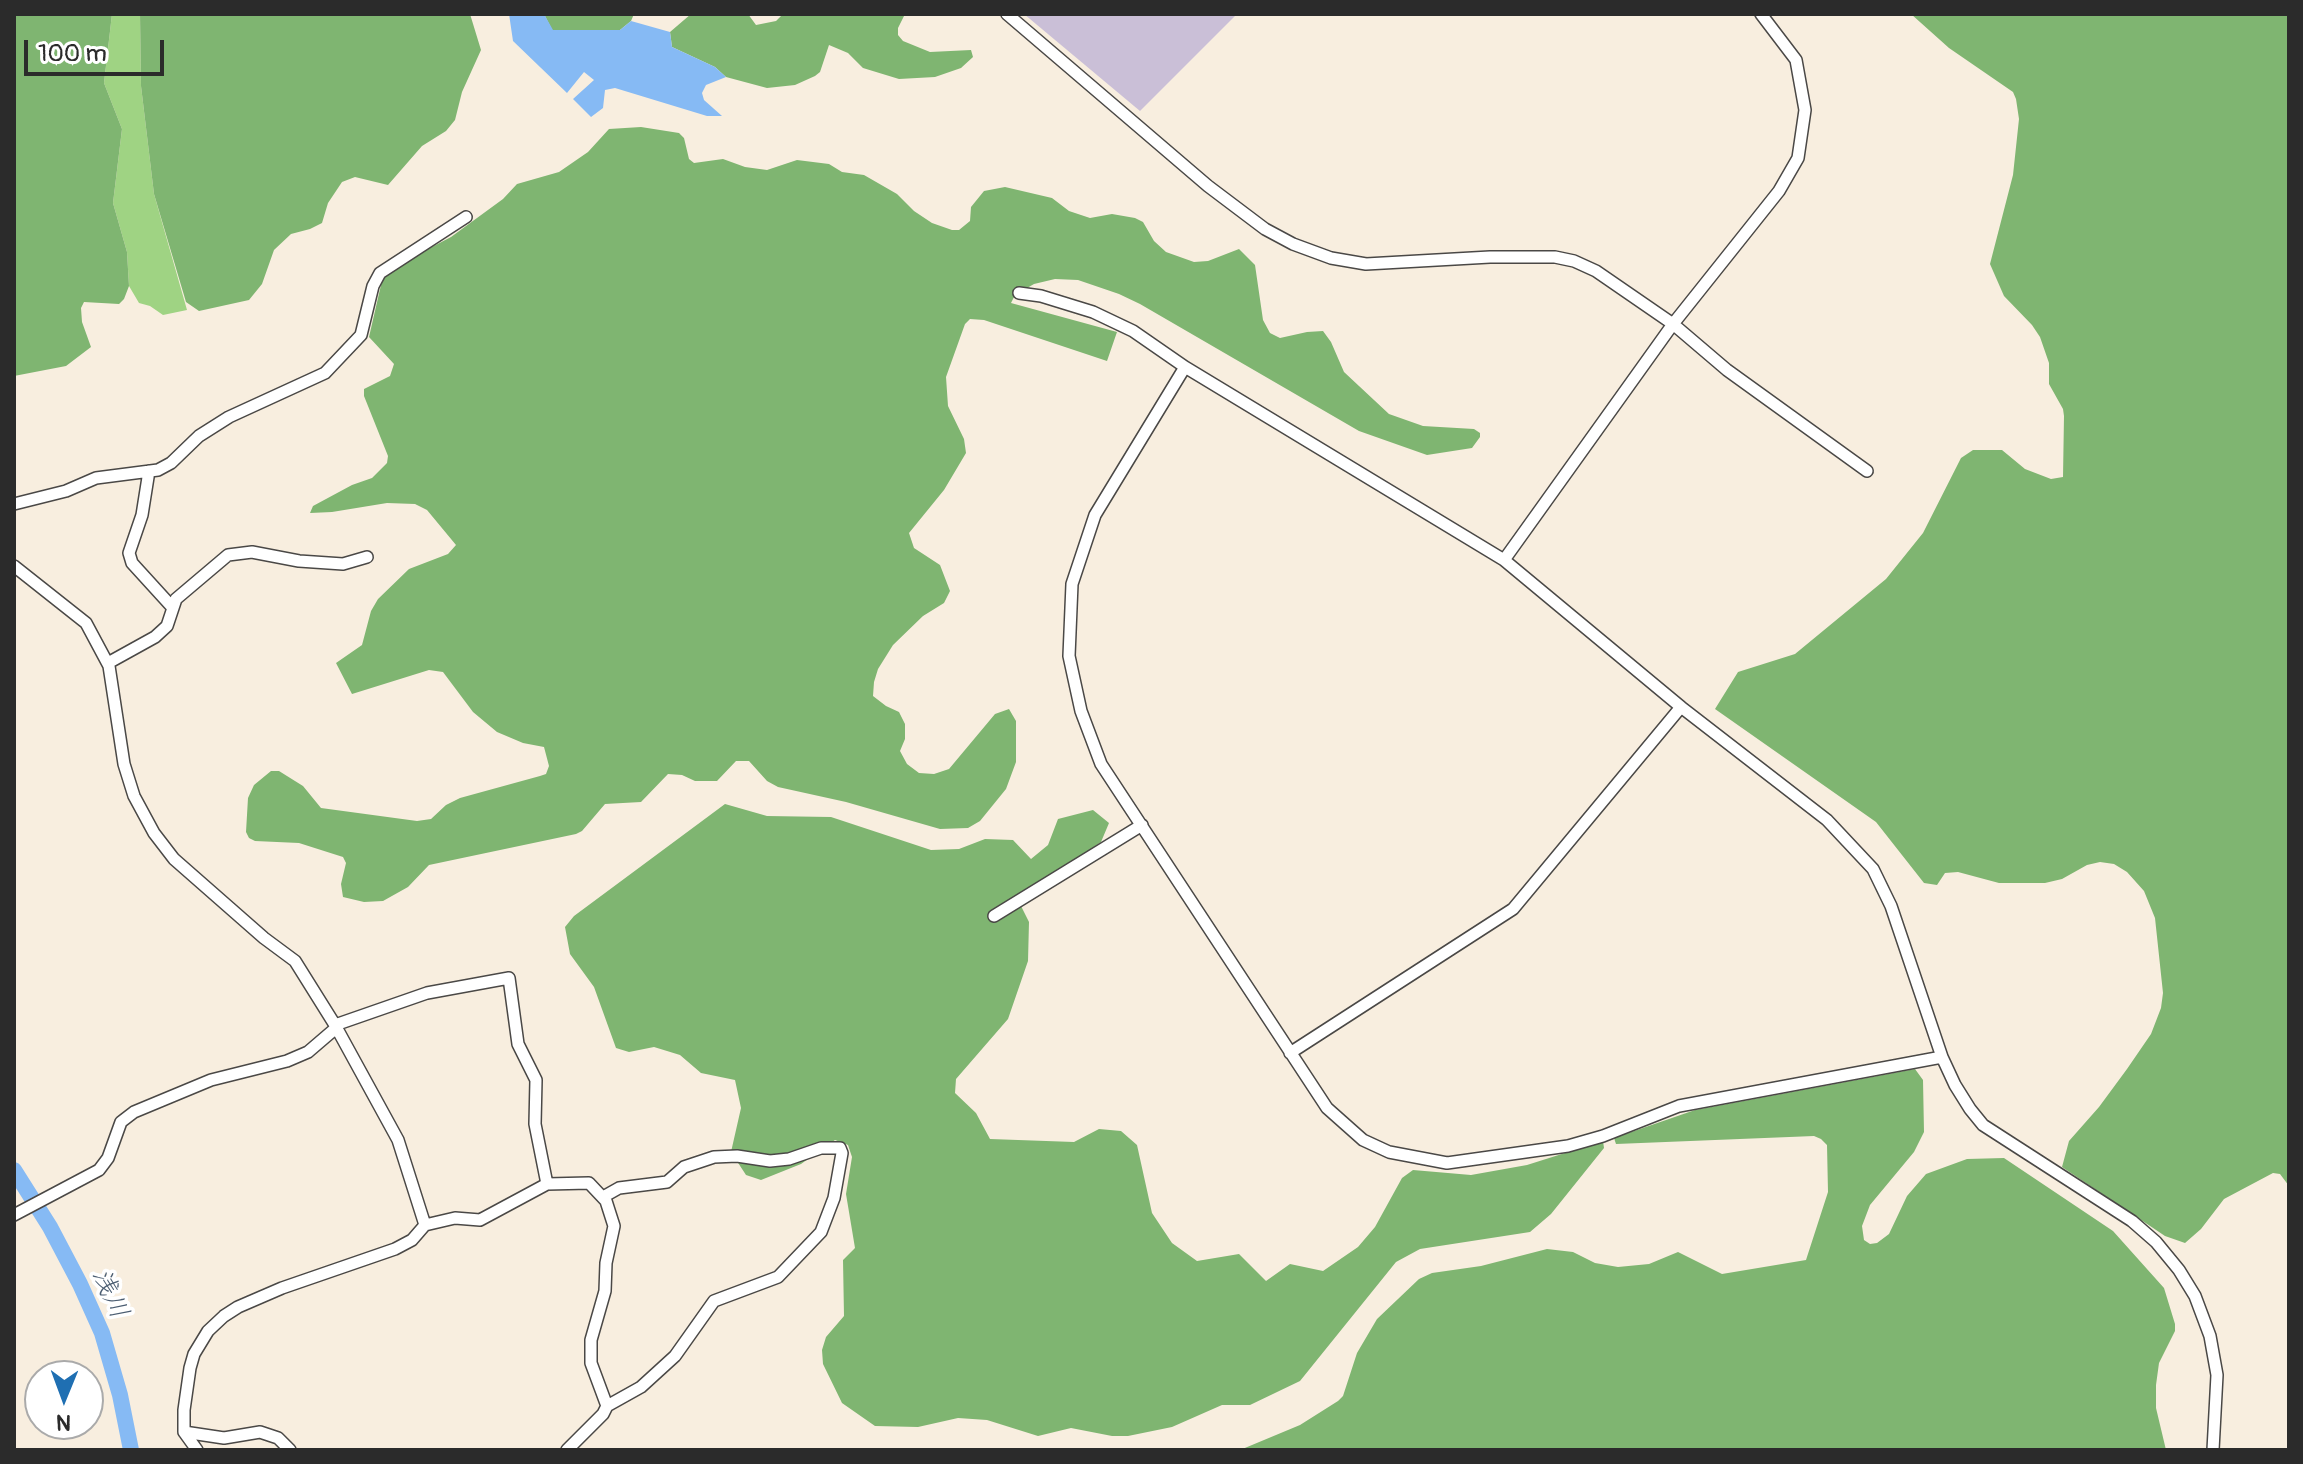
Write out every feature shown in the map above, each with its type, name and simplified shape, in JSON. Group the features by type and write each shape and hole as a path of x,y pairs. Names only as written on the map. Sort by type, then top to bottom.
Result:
{"street":[{"path":"1007,14 1208,186 1265,229 1293,244 1331,258 1366,264 1490,257 1555,257 1574,261 1596,271 1673,324 1727,370 1867,471"},
{"path":"1504,560 1673,324 1779,191 1798,158 1805,110 1796,60 1761,14"},
{"path":"14,504 66,491 96,478 149,471 171,463 199,436 229,417 325,373 361,335 373,286 380,273 466,217"},
{"path":"1019,293 1041,296 1093,312 1133,331 1185,367 1504,560 1681,707 1827,820 1873,869 1891,906 1942,1057 1955,1085 1983,1125 2132,1221 2156,1242 2195,1296 2210,1336 2217,1375 2213,1450"},
{"path":"1185,367 1095,515 1072,584 1069,656 1081,711 1101,764 1327,1108 1363,1140 1389,1152 1447,1163 1568,1146 1603,1136 1679,1106 1942,1057"},
{"path":"149,471 142,515 129,553 132,563 173,608"},
{"path":"108,663 155,637 167,626 176,599 228,555 252,552 299,561 343,564 367,557"},
{"path":"14,566 86,623 108,663 124,764 134,796 154,833 174,859 295,961 336,1026 398,1140 425,1225"},
{"path":"1290,1053 1513,909 1681,707"},
{"path":"994,916 1142,825"},
{"path":"14,1215 105,1165 121,1122 134,1112 211,1080 308,1052 336,1026 427,993 509,978 518,1044 536,1080 535,1124 547,1184"},
{"path":"567,1450 603,1414 607,1406 641,1387 675,1356 714,1301 778,1277 802,1253 821,1232 834,1198 842,1153 840,1148 821,1148 789,1159 770,1161 737,1156 714,1157 684,1167 667,1182 619,1188 603,1197"},
{"path":"197,1450 184,1432 184,1410 194,1354 208,1331 224,1316 282,1288 405,1245 425,1225 455,1218 480,1220 547,1184 589,1183 603,1197 614,1226 606,1263 605,1291 591,1340 591,1363 607,1406"},
{"path":"184,1432 224,1438 260,1432 278,1438 290,1450"}],"shaded area":[{"path":"1024,14 1237,14 1140,111"}],"green space":[{"path":"14,14 112,14 104,83 122,129 113,203 127,252 129,286 119,304 84,302 82,322 91,347 66,366 14,376"},
{"path":"112,14 140,14 141,86 154,194 187,310 163,315 139,303 129,286 127,252 113,203 122,129 104,83"},
{"path":"140,14 470,14 481,50 462,92 455,120 446,131 422,146 388,185 355,177 342,182 328,203 322,223 291,234 274,250 262,284 249,300 199,311 186,302 154,194 141,86"},
{"path":"544,14 634,14 620,30 552,30"},
{"path":"691,14 748,14 756,25 776,21 783,14 905,14 898,28 898,35 903,41 930,52 971,50 973,57 961,68 935,77 899,79 863,68 848,53 829,45 820,72 815,76 795,85 767,88 726,77 715,67 672,47 670,32"},
{"path":"1911,14 2289,14 2289,1186 2280,1174 2273,1173 2224,1199 2201,1229 2185,1243 2165,1236 2062,1167 2069,1141 2127,1069 2151,1034 2161,1008 2163,993 2155,918 2144,891 2127,872 2114,864 2100,862 2045,883 1999,883 1958,872 1945,873 1937,885 1924,883 1876,822 1715,709 1738,672 1795,654 1886,579 1923,533 1961,458 1973,450 2002,450 2025,469 2051,479 2063,477 2064,416 2049,384 2049,363 2040,337 2004,296 1990,264 2013,175 2019,119 2016,99 2013,92 1949,48"},
{"path":"641,127 679,133 684,138 689,159 694,163 723,159 745,167 767,170 797,160 829,164 842,172 864,175 897,194 932,223 952,230 959,230 970,221 971,207 984,191 1005,187 1052,198 1069,211 1090,218 1112,214 1135,218 1143,222 1154,241 1166,252 1194,262 1208,261 1239,249 1255,265 1263,320 1270,333 1280,338 1323,331 1344,372 1389,414 1423,426 1474,429 1480,437 1472,448 1427,455 1359,431 1119,294 1078,280 1055,279 1034,284 1015,295 1011,303 1117,332 1107,361 984,320 970,319 965,324 946,377 948,406 964,439 966,453 944,490 909,533 914,548 940,565 950,591 944,603 923,616 893,645 874,682 873,696 899,712 905,724 905,739 900,751 907,764 919,773 934,774 949,769 995,714 1009,709 1016,721 1016,762 1006,789 980,821 968,828 940,829 846,802 778,787 767,781 749,761 736,761 717,781 695,781 682,775 668,774 641,802 605,804 576,834 429,865 408,887 383,901 364,902 343,897 341,884 346,863 343,857 299,843 249,838 246,832 248,798 254,785 271,771 279,771 303,786 321,808 417,821 431,819 446,805 460,798 546,774 549,766 544,747 523,743 497,732 473,712 443,672 429,670 352,694 336,663 362,645 371,611 378,599 409,569 448,554 456,545 427,510 415,504 387,503 310,513 313,506 372,478 387,463 388,456 364,396 364,389 390,376 394,364 369,337 384,272 451,237 503,199 517,184 559,172 588,152 609,129"},
{"path":"725,804 767,816 831,817 931,850 959,849 985,839 1013,840 1031,859 1048,845 1058,819 1093,810 1109,823 1101,842 1018,900 1029,922 1028,961 1008,1019 956,1079 955,1093 976,1113 990,1139 1074,1142 1099,1129 1121,1131 1137,1145 1152,1213 1172,1243 1197,1261 1239,1254 1266,1281 1290,1264 1323,1271 1358,1247 1375,1227 1402,1178 1413,1170 1471,1175 1527,1165 1603,1141 1604,1148 1551,1214 1530,1232 1420,1249 1396,1262 1300,1381 1250,1405 1222,1405 1172,1427 1128,1436 1071,1428 1038,1436 987,1420 958,1418 918,1427 875,1426 842,1403 823,1364 822,1350 826,1337 844,1316 843,1260 855,1248 846,1194 852,1157 848,1145 835,1140 801,1164 761,1180 746,1175 731,1152 741,1108 735,1080 701,1073 680,1055 654,1047 629,1052 616,1048 594,987 570,954 565,927 574,916"},
{"path":"1915,1069 1923,1080 1924,1132 1914,1152 1870,1205 1862,1226 1864,1240 1870,1244 1877,1243 1889,1234 1907,1196 1926,1174 1967,1159 2004,1158 2113,1231 2164,1288 2175,1324 2175,1331 2159,1363 2156,1385 2156,1408 2166,1450 1240,1450 1300,1425 1338,1401 1343,1396 1357,1353 1377,1319 1419,1279 1432,1273 1481,1266 1547,1249 1573,1252 1595,1263 1618,1267 1649,1264 1678,1252 1722,1274 1806,1260 1828,1192 1827,1145 1821,1139 1814,1136 1616,1144 1614,1138 1695,1110"}],"water":[{"path":"509,14 544,14 553,30 620,30 631,21 670,32 672,47 715,67 726,77 706,85 702,93 704,100 722,116 707,116 615,88 605,90 603,108 591,117 573,99 594,80 584,72 567,93 513,41"}],"waterway":[{"name":"浅川","path":"14,1170 50,1227 102,1333 120,1395 131,1450"}]}
